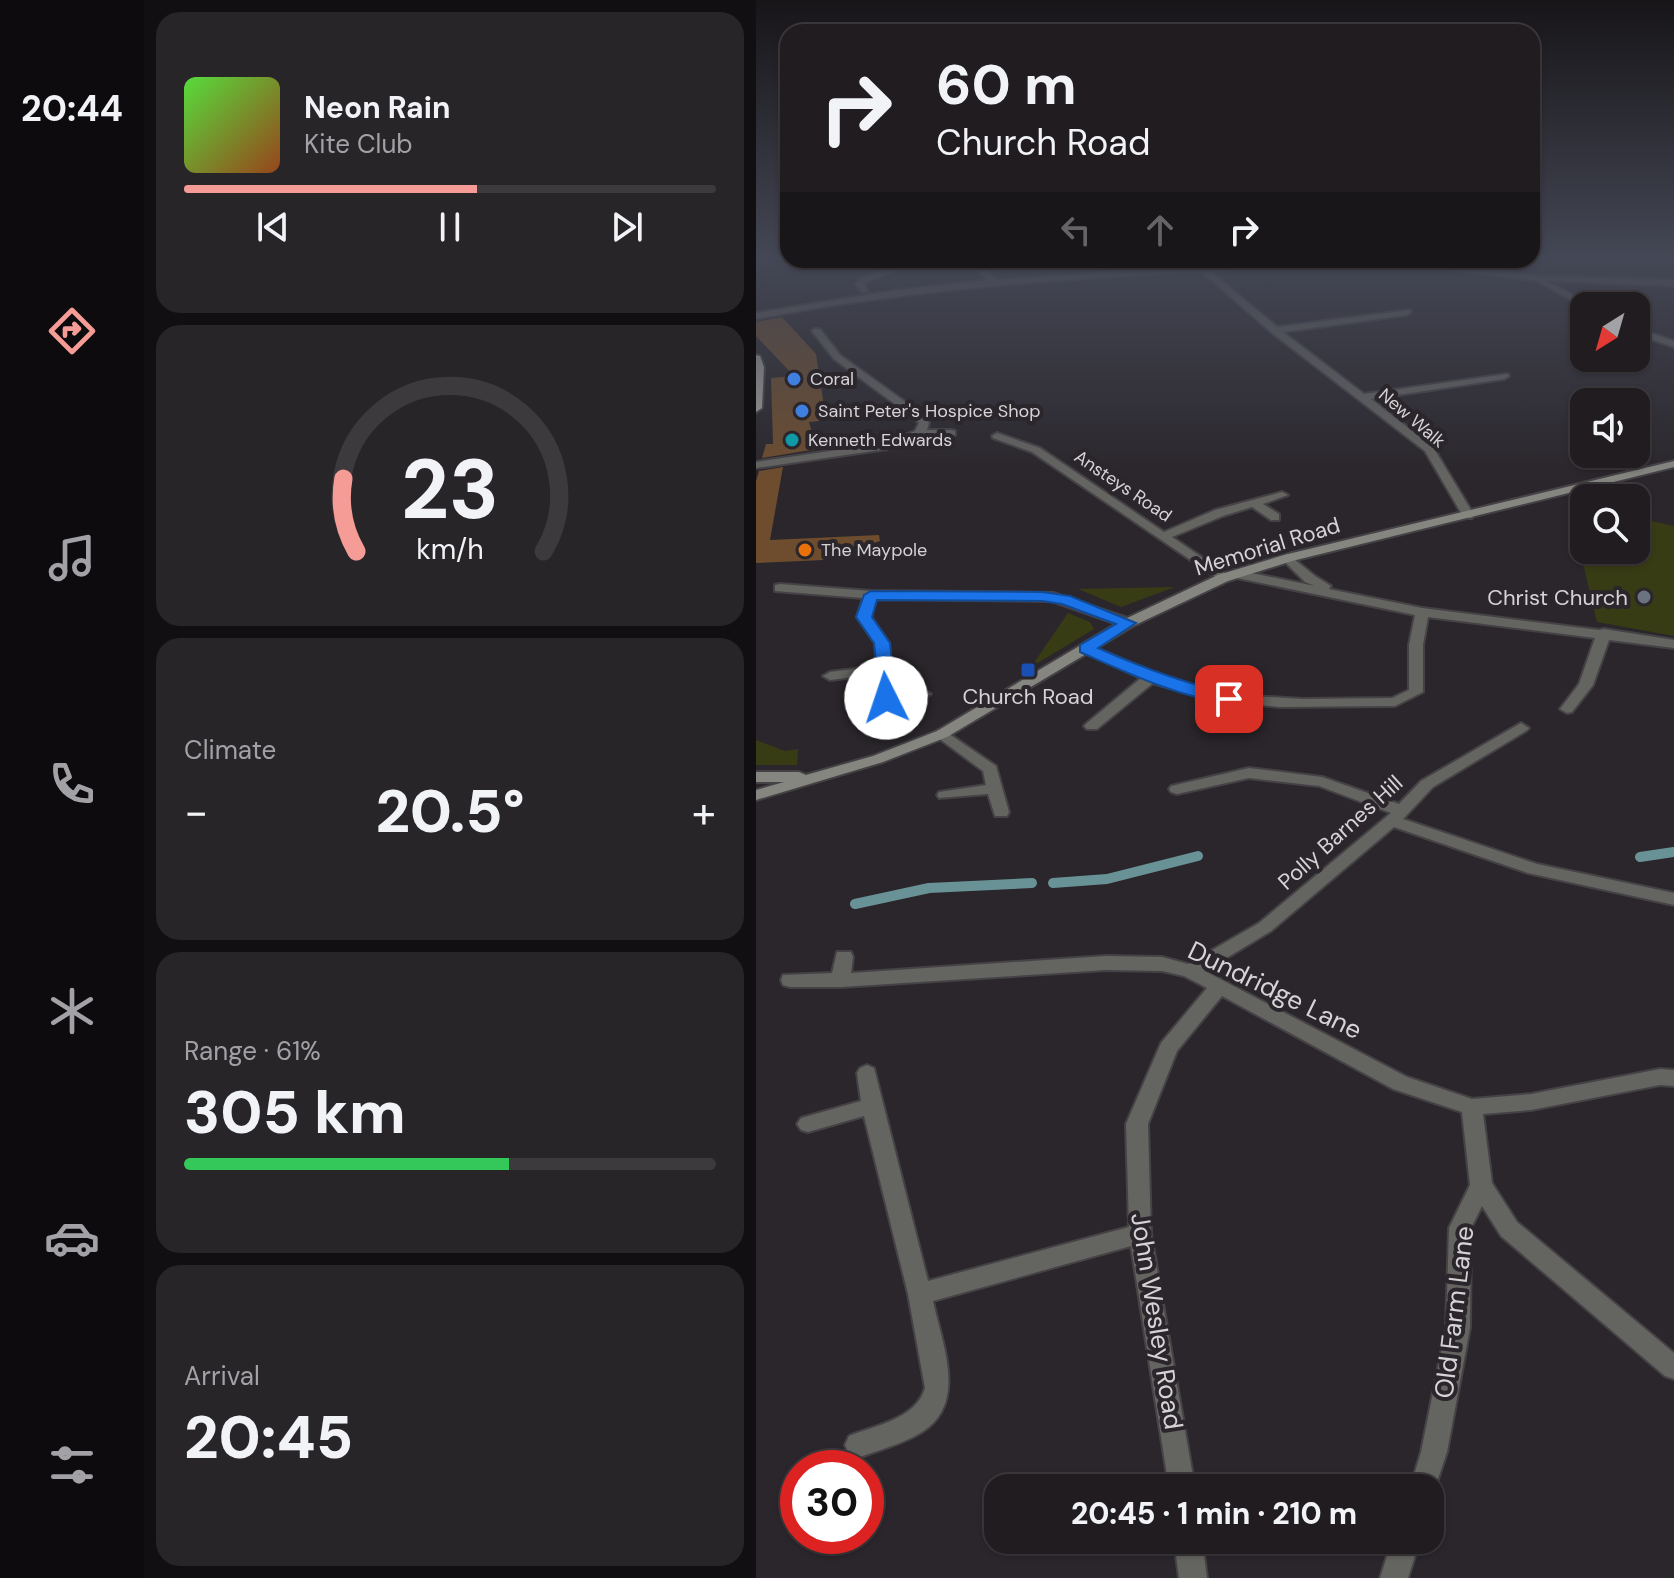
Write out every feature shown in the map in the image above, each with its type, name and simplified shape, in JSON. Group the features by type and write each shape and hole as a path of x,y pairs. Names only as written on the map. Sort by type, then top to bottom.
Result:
{"main road":[{"path":"756,359 756,408"}],"street":[{"path":"817,331 837,357 918,416 924,423 920,433"},
{"name":"New Walk","path":"1275,331 1434,454 1468,515"},
{"path":"1650,336 1674,344"},
{"path":"1363,397 1504,376"},
{"path":"756,465 887,446 920,433 951,433"},
{"name":"Ansteys Road","path":"997,436 1028,445 1230,576"},
{"name":"Memorial Road","path":"756,795 878,759 942,734 1128,623 1230,576 1288,558 1674,464"},
{"path":"1165,536 1219,513 1282,495"},
{"path":"1254,503 1275,517"},
{"path":"1288,558 1310,579 1337,592"},
{"path":"1230,576 1337,592 1422,612 1674,644"},
{"path":"780,588 871,595 1053,597 1128,623"},
{"path":"871,595 864,617 882,643 886,698"},
{"path":"1086,648 1151,677 1208,696 1250,702 1395,702 1416,692 1416,645 1422,612"},
{"path":"1567,709 1586,685 1604,633"},
{"path":"830,676 884,669"},
{"path":"1092,726 1151,677"},
{"path":"858,702 924,694"},
{"name":"Polly Barnes Hill","path":"1190,971 1265,927 1396,816 1427,784 1521,728"},
{"path":"942,734 990,769 1001,812"},
{"path":"1177,789 1249,773 1322,782 1396,816 1534,869 1674,899"},
{"name":"Memorial Road","path":"756,777 813,777"},
{"path":"945,795 996,788"},
{"path":"841,980 844,957"},
{"name":"Dundridge Lane","path":"790,980 841,980 1106,963 1162,964 1190,971 1400,1083 1472,1107 1531,1102 1660,1077 1674,1078"},
{"name":"John Wesley Road","path":"1180,1474 1140,1234 1137,1124 1168,1048 1219,986"},
{"path":"858,1445 912,1424 932,1408 938,1388 920,1294 872,1106 867,1073"},
{"path":"808,1124 872,1106"},
{"path":"1472,1107 1481,1185 1509,1229 1674,1368"},
{"name":"Old Farm Lane","path":"1427,1474 1458,1328 1460,1228 1481,1185"},
{"path":"920,1294 1140,1234"},
{"path":"1190,1554 1193,1578"},
{"path":"1394,1578 1402,1554"}],"green space":[{"path":"1652,521 1674,526 1674,636 1597,622 1583,564 1650,564"},
{"path":"1175,587 1121,607 1078,589"},
{"path":"1068,613 1090,622 1094,629 1031,667"},
{"path":"756,740 785,751 798,749 797,765 756,765"}],"building":[{"path":"756,331 795,331 816,354 824,406 819,400 819,421 809,422 817,449 762,458 766,444 773,444 771,378 794,376 756,336"},
{"path":"783,467 770,540 879,535 880,541 824,560 756,563 756,481 759,471"}],"waterway":[{"path":"1640,857 1674,852"},
{"path":"1053,883 1107,879 1198,856"},
{"path":"855,904 929,888 1032,883"}],"place":[{"name":"Coral","path":"794,379"},
{"name":"Saint Peter's Hospice Shop","path":"802,411"},
{"name":"Kenneth Edwards","path":"792,440"},
{"name":"The Maypole","path":"805,550"},
{"name":"Christ Church","path":"1644,597"},
{"name":"Church Road","path":"1028,670"}],"route":[{"path":"886,698 882,643 864,617 871,595 1042,596 1065,600 1128,623 1086,648 1151,677 1208,696 1229,699"}]}
